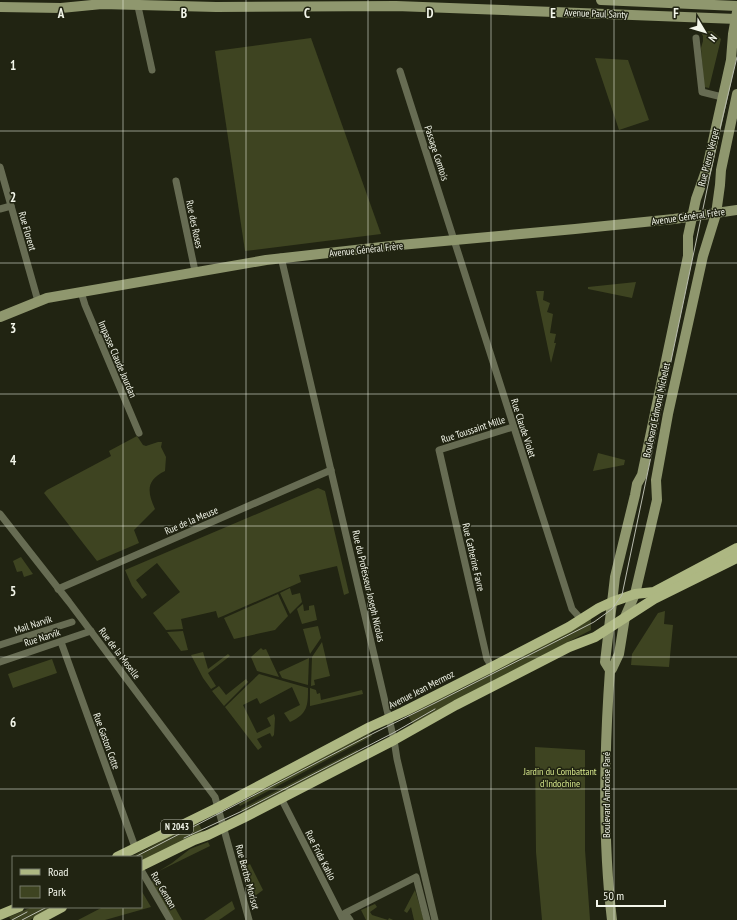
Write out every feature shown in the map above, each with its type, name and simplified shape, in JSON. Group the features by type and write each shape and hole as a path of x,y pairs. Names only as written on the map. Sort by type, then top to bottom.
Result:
{"main road":[{"name":"Avenue Jean Mermoz","path":"119,856 219,807 364,730 492,667 569,626 594,610 636,594 654,592 737,548"},
{"path":"224,828 394,740 492,686 569,647 595,637 609,629 625,616 654,599 737,558"},
{"name":"N 2043","path":"142,866 194,840 224,828"},
{"path":"0,915 17,908"},
{"path":"38,920 60,908"}],"street":[{"name":"Avenue Paul Santy","path":"601,0 737,6"},
{"name":"Avenue Paul Santy","path":"0,7 61,8 76,3 102,4 137,2 396,6 737,17"},
{"path":"137,2 152,70"},
{"path":"646,15 651,8 651,2"},
{"name":"Rue Pierre Verger","path":"692,216 696,199 707,168 730,60 737,17"},
{"path":"696,38 702,92 722,97"},
{"name":"Passage Comtois","path":"400,71 455,240"},
{"name":"Rue Pierre Verger","path":"716,214 721,170 737,94"},
{"name":"Rue Florent","path":"0,167 38,301"},
{"name":"Rue des Roses","path":"176,182 195,271"},
{"path":"0,209 11,206"},
{"name":"Avenue Général Frère","path":"0,317 47,298 281,257 579,229 716,214 737,210"},
{"name":"Boulevard Edmond Michelet","path":"625,616 636,594 657,500 656,480 685,335 703,256 716,214"},
{"name":"Boulevard Edmond Michelet","path":"609,629 615,577 637,484 642,475 688,256 688,236 692,216"},
{"name":"Rue Claude Violet","path":"455,240 513,427 572,609 581,619"},
{"name":"Rue du Professeur Joseph Nicolas","path":"281,257 435,920"},
{"name":"Impasse Claude Jourdan","path":"81,292 85,306 139,433"},
{"name":"Rue Toussaint Mille","path":"438,450 513,427"},
{"name":"Rue Catherine Favre","path":"438,450 487,660 492,667"},
{"name":"Rue de la Meuse","path":"58,589 331,470"},
{"name":"Rue de la Moselle","path":"0,514 91,631 206,784 215,797 224,828"},
{"name":"Boulevard Ambroise Paré","path":"610,670 612,669 619,654 625,616"},
{"name":"Mail Narvik","path":"0,646 72,622"},
{"name":"Boulevard Ambroise Paré","path":"609,629 605,662 610,670 604,798 606,848 612,920"},
{"name":"Rue Narvik","path":"0,662 91,631"},
{"name":"Rue Gaston Cotte","path":"60,642 135,847"},
{"name":"Rue Frida Kahlo","path":"281,798 343,920"},
{"name":"Rue Berthe Morisot","path":"224,828 249,920"},
{"name":"Rue Genton","path":"142,872 170,920"},
{"path":"350,920 345,913 348,913 416,877 427,920"}],"green space":[{"path":"700,31 712,31 721,39 709,88 704,87 701,48 703,36"},
{"path":"311,38 381,234 245,251 215,51"},
{"path":"595,58 628,60 649,120 619,130"},
{"path":"636,282 632,298 588,289 588,287"},
{"path":"536,291 544,291 543,300 550,303 547,312 553,314 550,333 556,334 554,343 556,343 551,363"},
{"path":"137,436 143,445 146,446 162,442 161,447 166,457 165,471 154,478 151,482 150,492 155,509 134,530 139,543 97,561 44,493 111,456 109,451"},
{"path":"598,453 625,460 624,465 593,471"},
{"path":"318,488 325,491 349,593 344,595 337,566 299,575 301,582 218,618 216,611 181,619 183,629 166,630 153,613 180,592 157,563 136,580 147,595 142,599 132,586 125,570"},
{"path":"21,557 33,574 24,577 22,571 17,572 13,561"},
{"path":"290,588 292,595 300,593 302,602 290,614 280,593"},
{"path":"278,594 288,616 275,630 234,639 224,618"},
{"path":"303,604 304,611 309,610 309,606 314,605 317,620 302,624 297,609"},
{"path":"665,611 664,624 673,625 669,667 631,665 632,654 658,613"},
{"path":"591,618 591,630 413,724 407,714 464,687 571,631"},
{"path":"318,626 321,638 310,654 303,629"},
{"path":"183,631 188,650 181,651 167,632"},
{"path":"322,642 330,676 314,680 315,685 311,686 312,657"},
{"path":"261,648 263,650 266,649 279,677 257,671 251,657"},
{"path":"203,652 208,669 228,654 230,656 208,673 216,686 211,689 203,678 191,655"},
{"path":"309,658 308,685 282,678 279,672"},
{"path":"52,659 57,673 13,688 8,674"},
{"path":"259,674 308,688 308,694 304,712 290,722 284,713 300,705 292,687 260,704 257,698 243,705 257,733 271,726 267,718 274,714 274,735 272,737 270,733 257,739 262,747 258,750 225,707"},
{"path":"246,679 248,682 224,706 212,691 219,686 226,695"},
{"path":"310,688 316,690 317,694 320,693 321,700 362,690 363,694 310,706"},
{"path":"370,733 372,736 240,806 239,804 253,797 252,796 238,803 237,802"},
{"path":"374,741 357,750 358,752 376,744 243,812 241,809"},
{"name":"Jardin du Combattant d'Indochine","path":"535,747 585,750 585,850 590,920 542,920 536,852"},
{"path":"198,822 203,832 142,861 142,856 133,856"},
{"path":"208,842 210,846 159,871 190,849"},
{"path":"250,864 263,890 255,896 246,866"},
{"path":"158,878 182,920 173,920 151,882"},
{"path":"415,890 424,920 414,920 411,907 407,913 404,911"},
{"path":"142,892 151,907 105,920 78,920 101,908 142,908"},
{"path":"232,901 235,909 219,920 204,920"},
{"path":"375,904 377,907 370,912 372,915 388,920 366,920 361,910"},
{"path":"30,908 50,908 30,920 11,920 9,917"}],"tram line":[{"path":"137,856 374,733 594,622 612,609 622,595 718,137 737,57"},
{"path":"184,838 240,812 393,733 435,709"},
{"path":"22,920 45,908"},
{"path":"12,920 27,912"}]}
